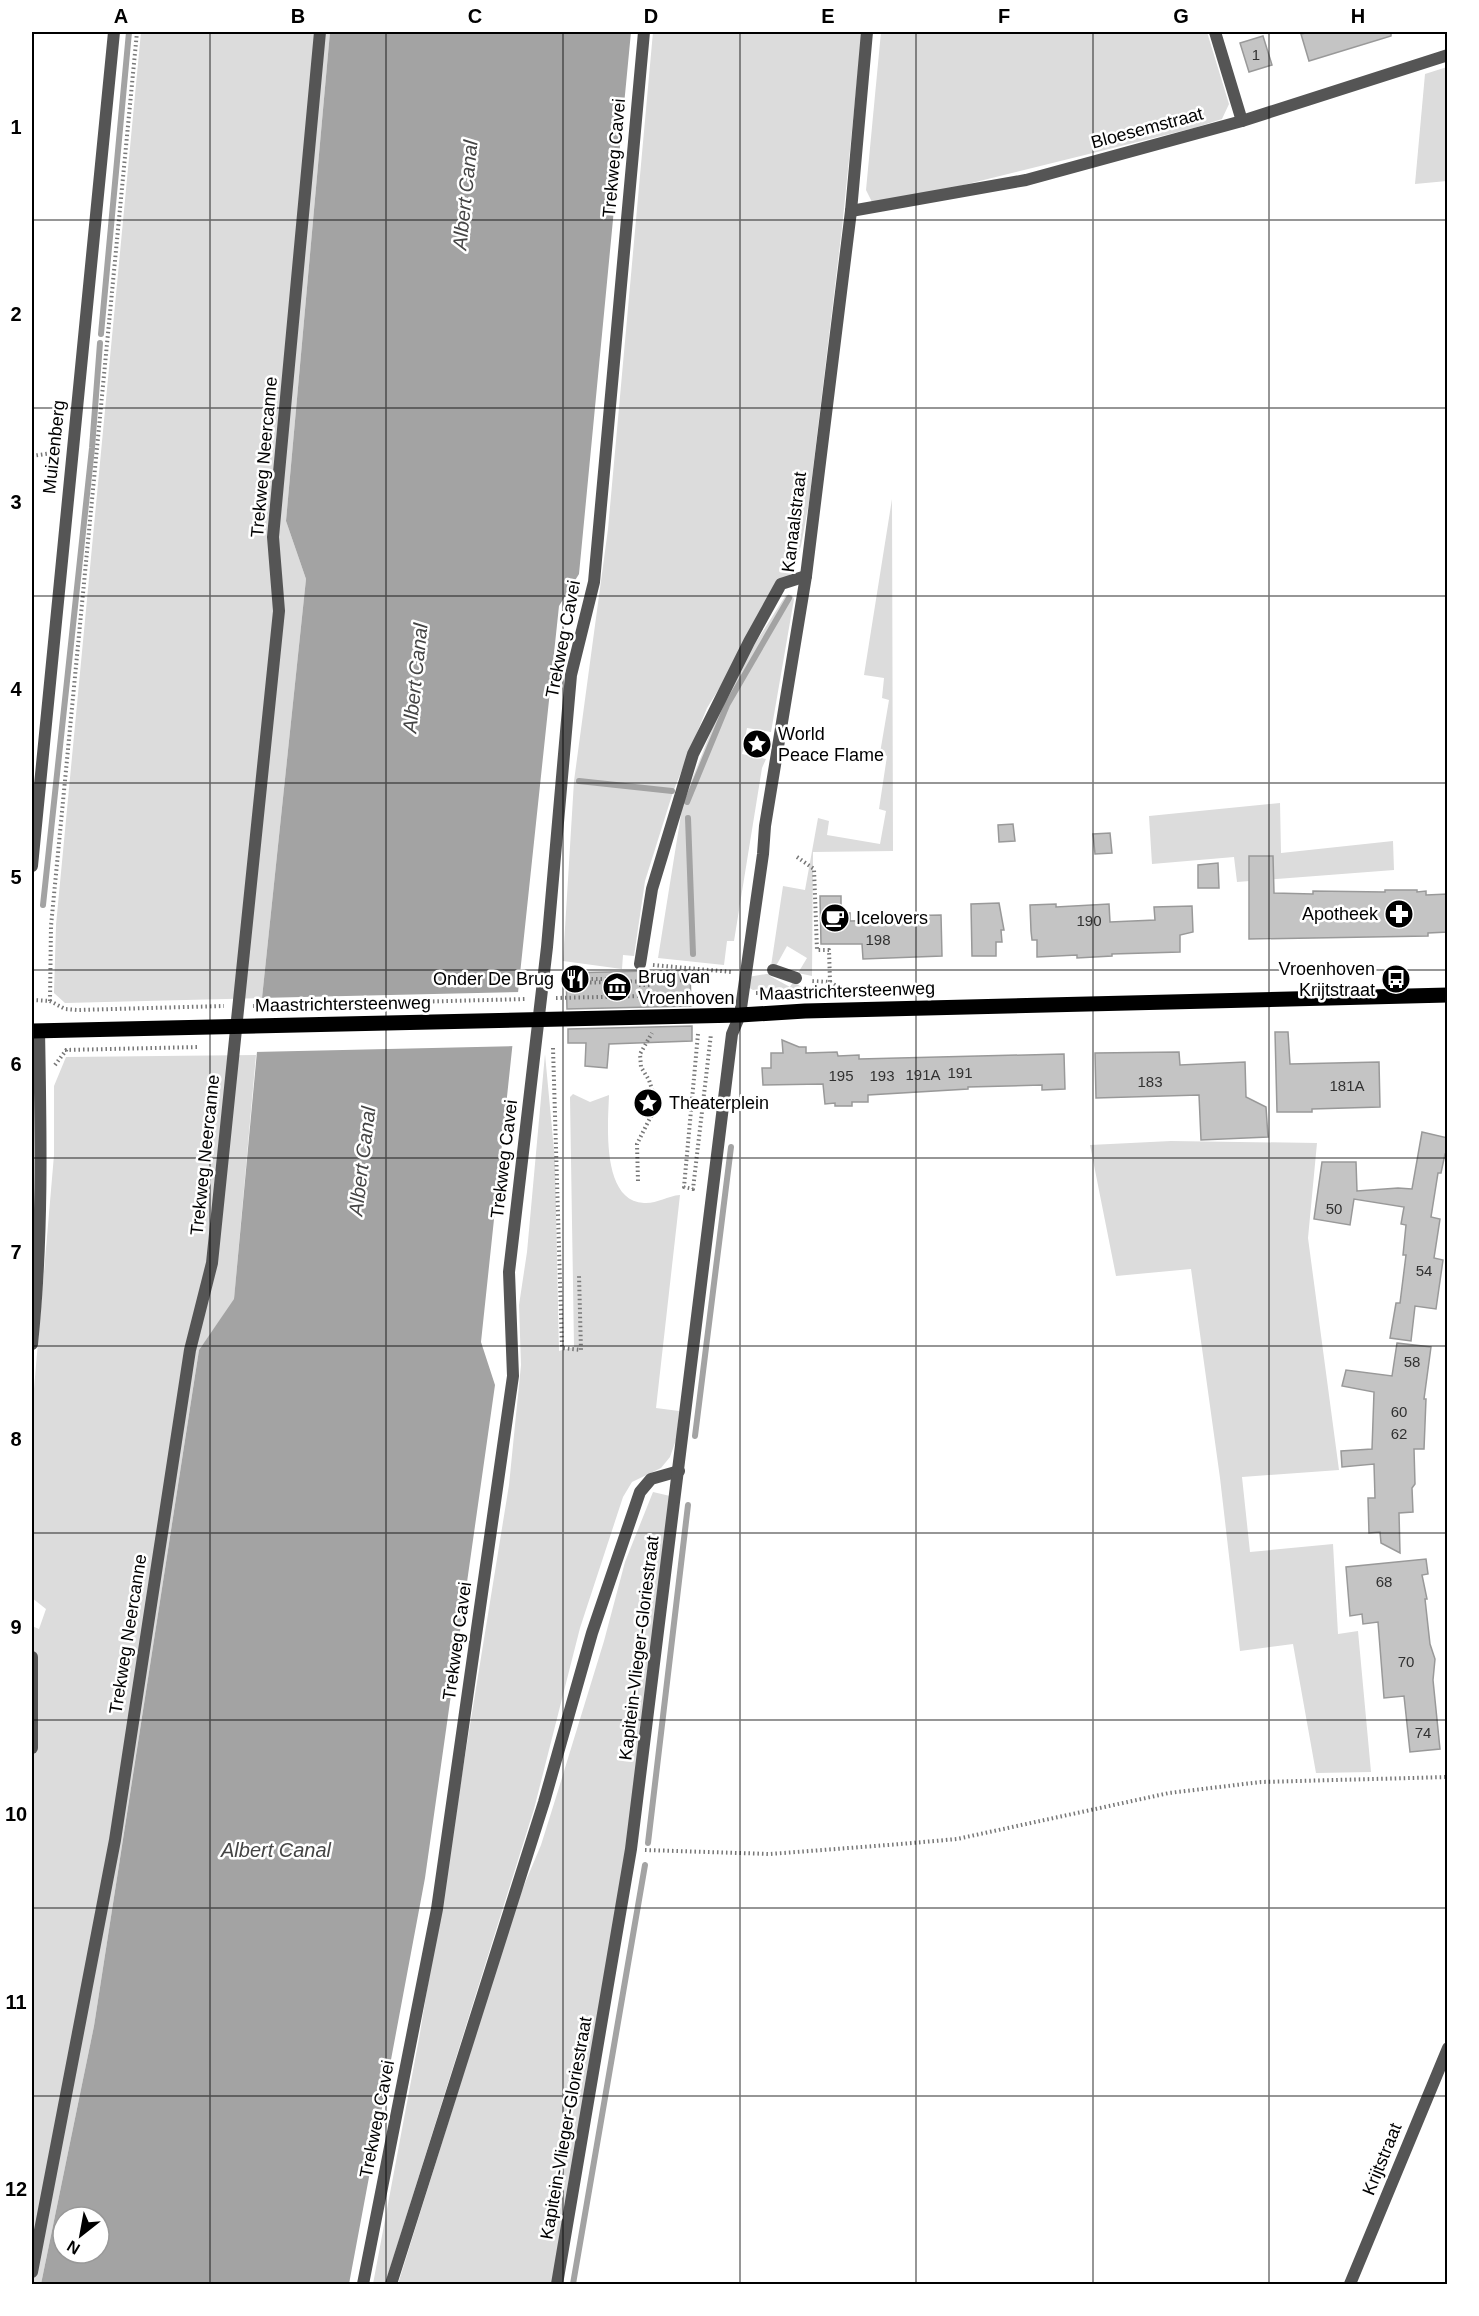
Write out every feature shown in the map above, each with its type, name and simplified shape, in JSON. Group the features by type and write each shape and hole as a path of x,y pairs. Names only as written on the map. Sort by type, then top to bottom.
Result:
{"main road":[{"name":"Maastrichtersteenweg","path":"35,1030 740,1015 805,1011 1448,995"}],"street":[{"name":"Muizenberg","path":"32,866 114,32"},
{"name":"Trekweg Neercanne","path":"32,2272 115,1840 190,1350 212,1263 279,611 273,537 320,32"},
{"name":"Trekweg Cavei","path":"363,2284 436,1908 513,1376 509,1272 547,947 571,675 594,582 644,32"},
{"name":"Kanaalstraat","path":"740,1015 765,826 806,576 851,211 867,32"},
{"path":"1215,32 1242,121"},
{"name":"Bloesemstraat","path":"851,211 1026,180 1242,121 1448,55"},
{"path":"650,964 652,889 693,754 781,584 806,576"},
{"path":"773,970 796,978"},
{"name":"Kapitein-Vlieger-Gloriestraat","path":"557,2284 631,1850 732,1034 740,1015"},
{"path":"32,1344 38,1291 41,1083 35,1030"},
{"path":"391,2284 544,1802 592,1633 640,1492 651,1479 679,1471"},
{"path":"32,1657 32,1748"},
{"name":"Krijtstraat","path":"1350,2284 1448,2048"}],"path":[{"path":"50,1000 51,926 137,32"},
{"path":"32,456 72,450"},
{"path":"796,978 830,982 829,950 817,950 814,869 797,857"},
{"path":"652,971 650,964 726,972"},
{"path":"587,979 662,978"},
{"path":"639,985 652,985 652,979"},
{"path":"548,999 743,994"},
{"path":"242,1006 536,999"},
{"path":"32,1000 50,1000 65,1009 77,1010 230,1006"},
{"path":"638,1181 637,1144 651,1116 655,1099 649,1080 641,1067 640,1054 652,1033"},
{"path":"698,1034 684,1187 693,1189 711,1034"},
{"path":"536,1042 553,1043 562,1348 581,1350 579,1275"},
{"path":"67,1050 79,1050"},
{"path":"631,1850 770,1854 957,1839 1181,1792 1261,1782 1448,1777"}],"shaded area":[{"path":"141,32 330,32 286,521 306,579 262,998 65,1003 54,993 56,925"},
{"path":"653,32 862,32 842,228 809,502 801,546 791,573 707,708 673,792 645,881 634,956 623,955 622,969 563,961 574,781 608,529"},
{"path":"881,32 1207,32 1229,104 1222,119 1194,128 891,203 872,202 866,190"},
{"path":"1447,67 1447,181 1415,184 1425,74"},
{"path":"892,499 893,851 813,852 812,976 798,973 807,958 787,946 776,966 771,966 783,886 805,890 818,818 829,821 827,835 880,844 886,811 879,809 887,756 880,753 889,700 882,698 884,678 864,675"},
{"path":"786,595 792,595 794,599 771,732 747,728 742,754 766,759 762,768 734,941 727,941 724,965 658,958 683,802 722,704 751,650"},
{"path":"1280,803 1281,853 1393,841 1394,870 1237,882 1234,857 1152,864 1149,816"},
{"path":"772,973 770,976 790,987 793,982 812,993 786,995 768,988 753,990 748,987 748,977"},
{"path":"545,1054 555,1161 559,1351 574,1347 570,1097 573,1094 590,1102 609,1095 610,1159 620,1189 630,1199 644,1203 680,1195 656,1408 679,1411 677,1437 670,1457 661,1468 632,1482 623,1497 580,1628 534,1809 385,2284 373,2284 420,2033 509,1485 521,1365 519,1305 527,1252"},
{"path":"256,1055 234,1300 199,1350 94,2026 57,2205 51,2205 51,2235 41,2284 32,2284 32,1626 39,1629 46,1609 32,1598 32,1412 54,1155 54,1086 66,1057"},
{"path":"1171,1141 1317,1143 1308,1238 1339,1470 1242,1477 1250,1552 1333,1544 1338,1634 1358,1631 1371,1772 1316,1773 1293,1644 1240,1651 1220,1478 1191,1269 1116,1276 1090,1145"},
{"path":"653,1492 670,1496 623,1878 552,2284 398,2284 517,1902 541,1845 604,1641 625,1562"}],"water":[{"name":"Albert Canal","path":"330,32 631,32 579,574 559,606 481,1342 495,1385 425,1878 349,2284 41,2284 51,2235 51,2265 111,2265 111,2205 57,2205 94,2026 199,1350 234,1299 262,998 306,579 286,521"}],"pier":[{"path":"521,992 516,1046 254,1052 259,998"}],"building":[{"path":"1391,32 1391,36 1309,61 1301,34"},
{"path":"1263,36 1272,65 1249,72 1240,43"},
{"path":"1013,824 1015,841 999,842 998,825"},
{"path":"1110,833 1112,853 1095,854 1093,834"},
{"path":"1249,856 1273,856 1274,893 1313,894 1313,891 1417,890 1417,892 1426,891 1426,895 1448,894 1448,932 1428,933 1428,936 1249,939"},
{"path":"1218,863 1219,888 1198,888 1198,865"},
{"path":"820,896 841,896 841,913 850,913 850,921 895,920 894,916 941,915 942,956 863,959 862,944 821,944"},
{"path":"999,903 1004,930 1001,930 1002,942 996,942 996,956 972,956 971,904"},
{"path":"1056,904 1056,907 1109,904 1110,922 1155,920 1154,907 1192,906 1193,932 1180,935 1180,952 1112,954 1112,956 1077,958 1077,955 1037,957 1037,940 1032,940 1030,905"},
{"path":"690,970 691,1006 567,1009 566,973"},
{"path":"692,1026 692,1041 609,1044 607,1068 585,1066 586,1043 568,1043 568,1029"},
{"path":"1275,1032 1288,1032 1290,1064 1379,1062 1380,1107 1277,1112"},
{"path":"782,1040 799,1047 806,1047 806,1053 837,1052 838,1056 859,1055 859,1059 1064,1054 1065,1089 1042,1090 1042,1085 968,1087 968,1089 868,1095 868,1102 852,1102 852,1106 835,1106 835,1103 825,1104 823,1084 763,1085 762,1068 771,1068 771,1053 783,1053"},
{"path":"1179,1052 1180,1065 1245,1062 1246,1097 1266,1107 1268,1137 1201,1140 1199,1095 1096,1098 1095,1053"},
{"path":"1422,1132 1448,1138 1448,1154 1445,1154 1441,1173 1438,1173 1431,1217 1440,1219 1434,1258 1443,1260 1436,1309 1415,1306 1411,1341 1390,1338 1396,1303 1400,1303 1406,1255 1403,1255 1406,1225 1401,1224 1404,1207 1354,1199 1350,1225 1314,1219 1322,1162 1356,1162 1357,1191 1412,1189"},
{"path":"1397,1343 1431,1347 1424,1399 1426,1399 1424,1449 1414,1449 1413,1512 1399,1513 1400,1553 1381,1543 1380,1532 1369,1533 1368,1498 1375,1498 1374,1464 1342,1467 1341,1451 1372,1449 1374,1392 1342,1386 1346,1370 1392,1376"},
{"path":"1426,1559 1428,1574 1422,1575 1427,1599 1425,1599 1430,1644 1435,1659 1433,1680 1440,1749 1410,1752 1404,1696 1384,1698 1378,1622 1363,1624 1362,1614 1350,1616 1346,1567"}],"waterway":[{"path":"101,334 129,32"},
{"path":"43,905 92,448 100,343"},
{"path":"687,802 727,705 789,598"},
{"path":"579,781 672,791"},
{"path":"688,818 693,954"},
{"path":"695,1436 731,1147"},
{"path":"648,1843 688,1505"},
{"path":"573,2284 645,1865"}],"place":[{"name":"World Peace Flame","path":"757,744"},
{"name":"Apotheek","path":"1399,914"},
{"name":"Icelovers","path":"835,918"},
{"name":"Onder De Brug","path":"575,979"},
{"name":"Vroenhoven Krijtstraat","path":"1396,979"},
{"name":"Brug van Vroenhoven","path":"617,987"},
{"name":"Theaterplein","path":"648,1103"}]}
